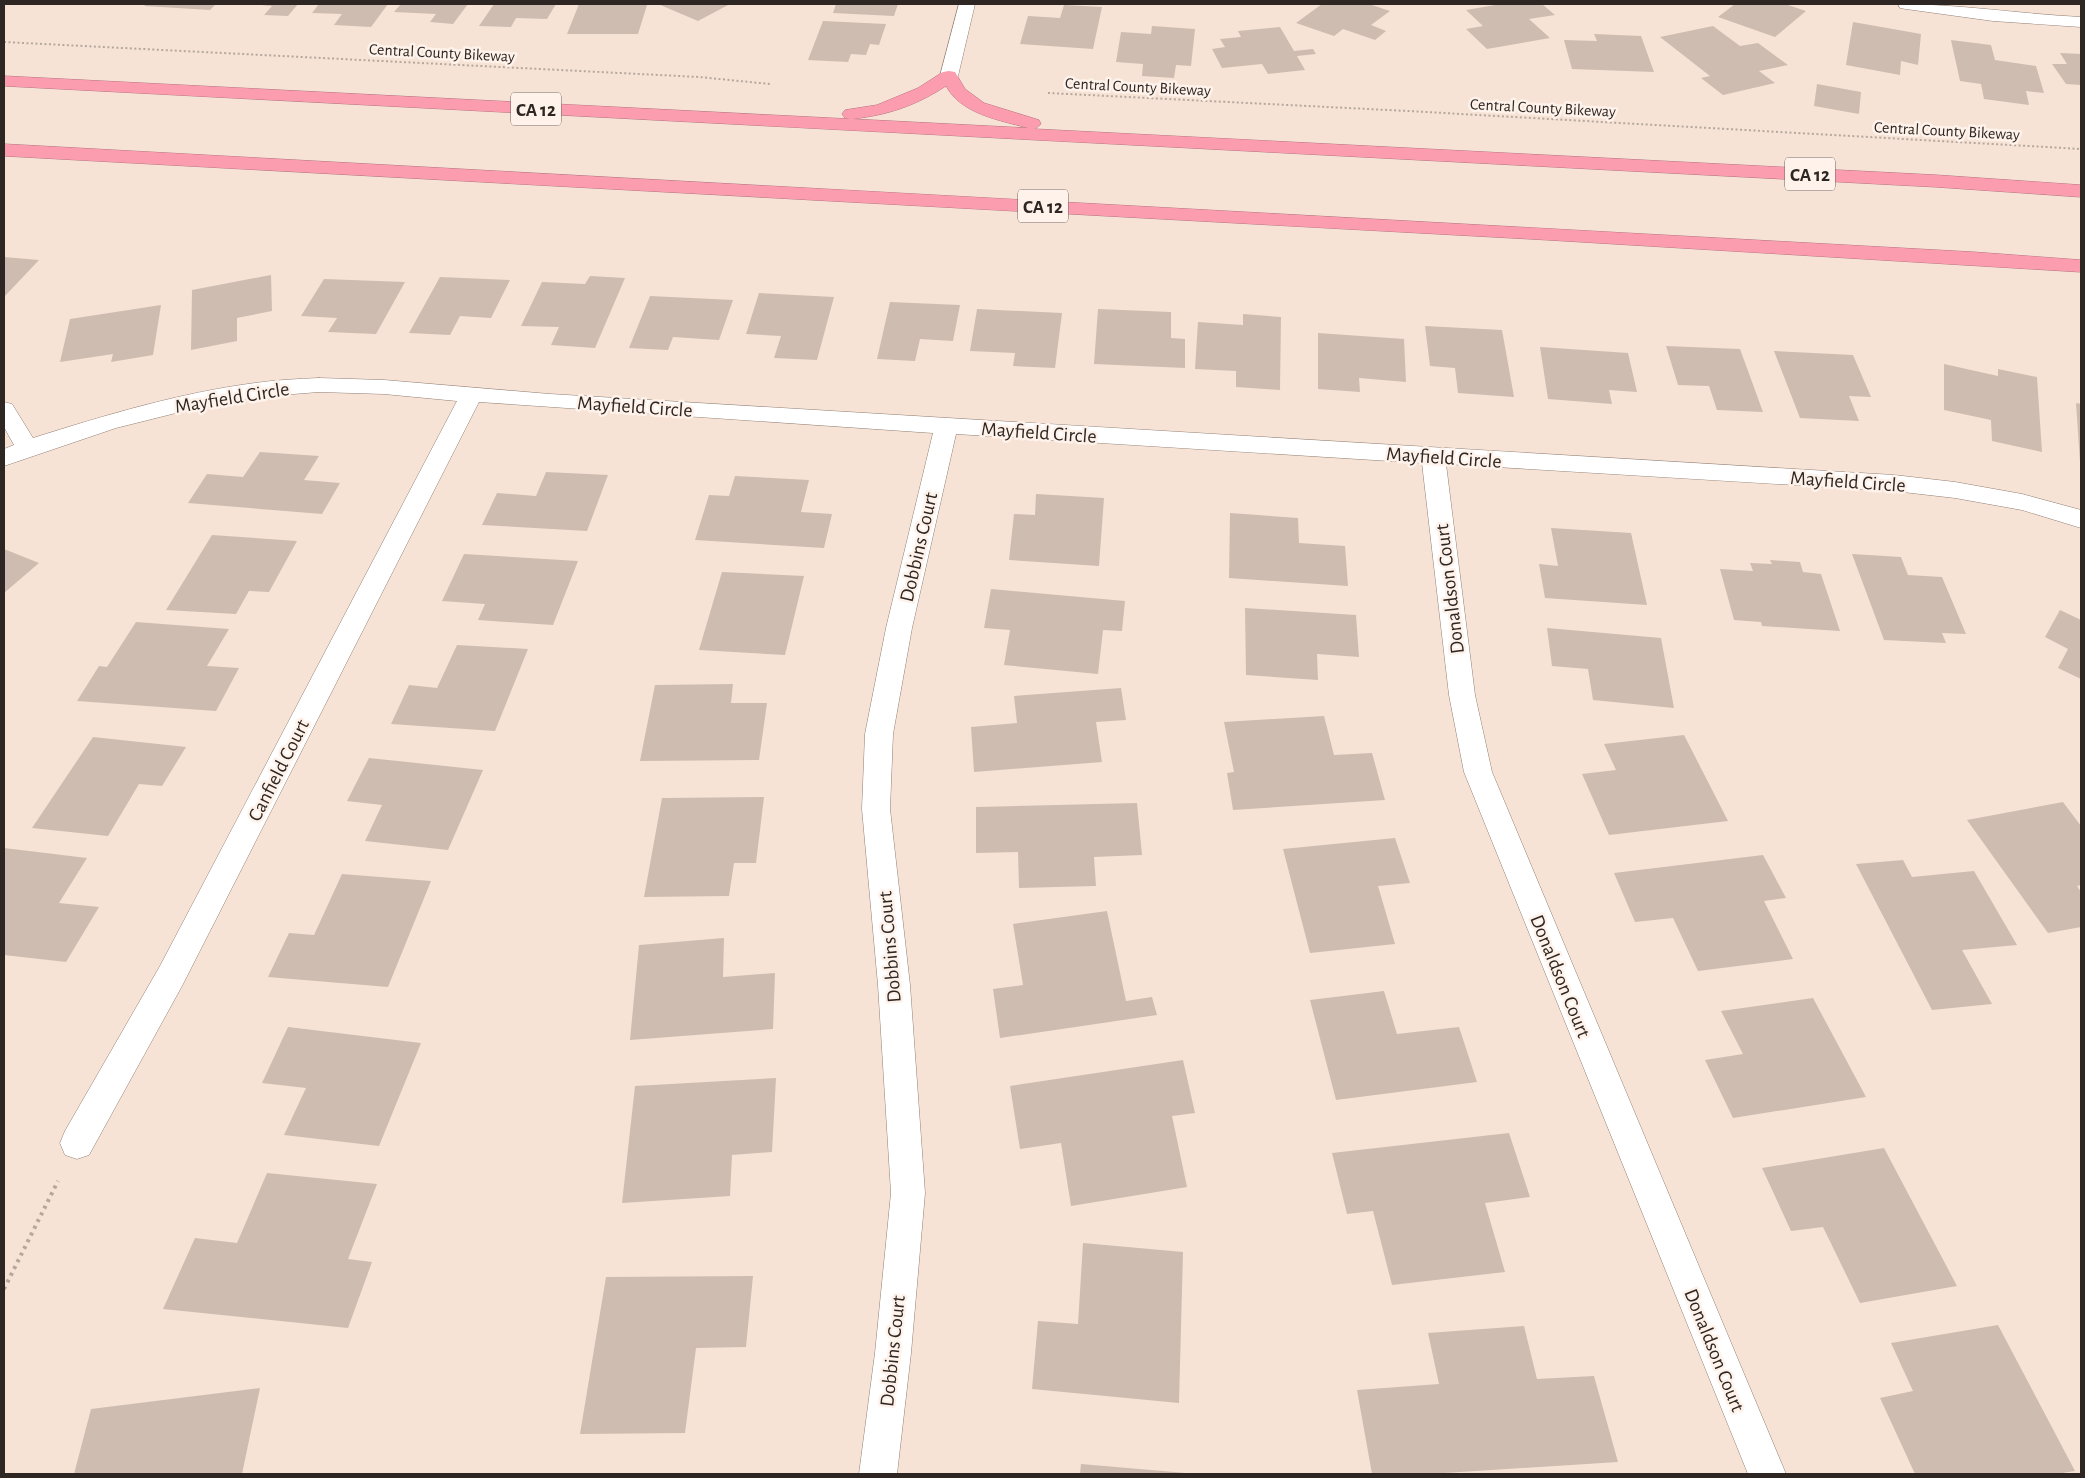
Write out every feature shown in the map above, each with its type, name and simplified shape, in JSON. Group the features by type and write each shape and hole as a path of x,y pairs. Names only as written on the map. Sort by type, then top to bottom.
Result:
{"highway":[{"path":"792,122 881,110 924,92 949,76 958,92 978,107 1068,136"},
{"name":"CA 12","path":"4,81 1936,180 2081,192"},
{"name":"CA 12","path":"4,150 1528,232 2081,266"}],"street":[{"path":"949,76 967,4"},
{"path":"1906,4 1948,11 2036,20 2081,22"},
{"name":"Mayfield Circle","path":"4,458 28,448 112,422 196,401 254,390 319,385 946,426 1894,483 1955,490 2022,502 2081,519"},
{"name":"Canfield Court","path":"77,1142 171,976 472,394"},
{"path":"4,409 28,448"},
{"name":"Dobbins Court","path":"878,1474 893,1353 908,1193 894,985 876,809 879,734 899,628 946,426"},
{"name":"Donaldson Court","path":"1434,456 1462,696 1478,772 1767,1474"}],"path":[{"name":"Central County Bikeway","path":"4,42 574,70 699,77 774,85"},
{"name":"Central County Bikeway","path":"1042,93 1418,111 2081,149"},
{"path":"4,1289 77,1142"}],"building":[{"path":"147,4 216,4 210,10 144,6"},
{"path":"261,4 298,4 288,16 264,15 272,6"},
{"path":"319,4 388,4 371,27 334,25 342,14 312,13"},
{"path":"401,4 468,4 453,24 430,22 436,14 394,12"},
{"path":"494,4 556,4 547,19 516,18 511,27 479,26"},
{"path":"579,4 647,5 638,34 567,34"},
{"path":"658,4 730,4 698,21"},
{"path":"836,4 898,4 894,16 833,13"},
{"path":"1322,4 1369,4 1390,11 1371,25 1386,31 1375,40 1343,29 1334,36 1296,23"},
{"path":"1501,4 1542,4 1555,15 1529,19 1550,38 1487,49 1466,29 1483,26 1466,10"},
{"path":"1735,4 1785,4 1806,11 1775,37 1718,17"},
{"path":"1064,5 1102,7 1093,49 1020,44 1028,16 1060,18"},
{"path":"823,21 886,24 879,45 870,44 866,55 851,54 848,62 808,60"},
{"path":"1853,22 1921,34 1918,65 1901,61 1900,75 1846,65"},
{"path":"1152,26 1195,29 1191,66 1176,65 1174,78 1142,76 1143,64 1116,62 1121,32 1151,34"},
{"path":"1713,26 1740,46 1758,43 1788,65 1759,71 1775,83 1723,95 1701,78 1710,76 1660,37"},
{"path":"1280,27 1294,51 1313,49 1316,54 1297,56 1305,70 1268,74 1262,64 1222,68 1212,49 1225,47 1220,39 1241,37 1238,31"},
{"path":"1594,34 1641,36 1654,72 1572,69 1564,40 1597,41"},
{"path":"1951,40 1991,45 1995,60 2036,66 2044,93 2026,91 2029,105 1984,99 1981,84 1960,81"},
{"path":"2060,53 2081,54 2081,85 2066,84 2052,64 2067,64"},
{"path":"1817,84 1861,92 1859,114 1814,106"},
{"path":"4,257 39,260 4,297"},
{"path":"271,275 272,311 237,318 237,341 191,350 192,290"},
{"path":"590,276 625,278 595,348 551,345 559,327 521,326 542,282 585,284"},
{"path":"440,277 510,280 491,318 460,316 450,335 409,333"},
{"path":"324,279 405,282 376,334 328,332 337,318 301,316"},
{"path":"759,293 834,297 817,360 774,358 781,336 746,334"},
{"path":"650,296 733,300 719,340 673,337 668,350 629,348"},
{"path":"890,302 960,305 953,341 920,339 915,361 877,359"},
{"path":"161,305 153,355 111,362 113,354 60,362 70,319"},
{"path":"977,309 1062,313 1055,368 1013,366 1015,353 970,351"},
{"path":"1098,309 1171,312 1171,338 1185,339 1185,368 1094,364"},
{"path":"1243,314 1281,317 1280,390 1236,387 1236,371 1195,369 1198,322 1243,325"},
{"path":"1425,326 1502,330 1514,397 1458,393 1455,368 1430,366"},
{"path":"1318,333 1404,339 1406,382 1359,378 1360,392 1318,389"},
{"path":"1666,346 1740,349 1763,412 1717,410 1709,386 1678,385"},
{"path":"1540,347 1628,353 1637,392 1609,390 1612,404 1548,399"},
{"path":"1774,351 1853,355 1871,397 1849,396 1859,421 1800,418"},
{"path":"1944,364 1998,376 1998,369 2037,377 2042,452 1992,441 1991,420 1944,410"},
{"path":"2076,403 2081,404 2081,462 2080,462"},
{"path":"260,452 319,456 304,480 340,483 322,514 188,503 207,474 243,477"},
{"path":"546,472 608,475 587,531 482,525 497,493 536,496"},
{"path":"735,476 809,480 801,512 832,514 824,548 695,540 709,495 729,496"},
{"path":"1036,494 1104,498 1099,566 1009,560 1014,514 1035,515"},
{"path":"1230,513 1298,518 1299,543 1345,546 1348,586 1229,578"},
{"path":"1551,528 1631,533 1647,605 1545,598 1539,564 1558,566"},
{"path":"212,535 297,541 269,592 249,591 236,614 166,610"},
{"path":"4,549 39,563 4,593"},
{"path":"464,554 578,561 553,625 478,620 485,604 442,601"},
{"path":"1852,554 1901,557 1908,575 1942,577 1966,634 1942,633 1946,643 1884,640"},
{"path":"1770,560 1800,562 1803,572 1821,574 1840,631 1762,626 1761,622 1734,620 1720,569 1753,571 1750,563 1772,564"},
{"path":"722,572 804,576 785,655 699,650"},
{"path":"991,589 1125,601 1122,631 1103,630 1098,674 1004,665 1010,630 984,628"},
{"path":"1245,608 1356,615 1359,657 1317,654 1318,680 1246,675"},
{"path":"2060,610 2081,620 2081,679 2058,668 2068,649 2045,637"},
{"path":"136,622 229,629 207,666 239,668 216,711 77,701 99,666 107,667"},
{"path":"1547,628 1661,638 1674,708 1593,700 1588,669 1552,666"},
{"path":"457,645 528,649 495,731 391,724 409,685 437,688"},
{"path":"733,684 731,703 767,703 759,760 640,761 655,685"},
{"path":"1121,688 1126,720 1096,722 1102,762 974,772 971,727 1017,723 1014,696"},
{"path":"1324,716 1334,755 1372,753 1385,800 1233,810 1227,773 1234,772 1224,722"},
{"path":"1684,735 1728,821 1609,835 1582,774 1616,770 1604,744"},
{"path":"93,737 186,747 162,786 139,784 108,836 32,828"},
{"path":"369,758 483,770 448,850 365,841 382,805 347,801"},
{"path":"764,797 756,863 734,863 729,896 644,897 662,798"},
{"path":"2063,802 2081,826 2081,885 2077,886 2081,892 2081,927 2048,933 1967,820"},
{"path":"1137,803 1142,855 1094,857 1096,886 1019,888 1018,852 976,853 976,807"},
{"path":"1395,838 1410,883 1378,886 1395,944 1310,953 1283,849"},
{"path":"4,848 87,858 59,903 99,907 66,962 4,955"},
{"path":"1763,855 1786,898 1764,901 1793,959 1698,971 1673,918 1635,922 1614,873"},
{"path":"1903,860 1912,877 1974,871 2017,945 1962,950 1992,1004 1932,1010 1856,864"},
{"path":"342,874 431,881 388,987 268,977 289,933 314,935"},
{"path":"1107,911 1126,1001 1152,997 1157,1015 1000,1038 993,989 1023,985 1013,924"},
{"path":"724,938 723,977 775,973 773,1029 630,1040 639,945"},
{"path":"1384,991 1397,1034 1459,1027 1477,1082 1336,1100 1310,1000"},
{"path":"1813,998 1866,1097 1733,1118 1705,1060 1743,1054 1721,1011"},
{"path":"288,1027 421,1043 379,1146 284,1135 306,1088 262,1083"},
{"path":"1183,1060 1195,1113 1172,1116 1187,1187 1071,1206 1061,1143 1020,1149 1010,1086"},
{"path":"776,1078 772,1152 732,1155 730,1196 622,1203 635,1086"},
{"path":"1509,1133 1530,1197 1485,1203 1505,1272 1392,1285 1373,1211 1347,1214 1332,1153"},
{"path":"1884,1148 1957,1286 1860,1303 1823,1227 1791,1231 1762,1168"},
{"path":"267,1173 377,1184 348,1259 372,1262 348,1328 163,1309 195,1238 237,1243"},
{"path":"1083,1243 1183,1252 1179,1403 1032,1389 1038,1321 1078,1324"},
{"path":"753,1276 746,1347 696,1348 685,1433 580,1434 606,1277"},
{"path":"1998,1325 2075,1471 2056,1474 1915,1474 1880,1398 1913,1391 1891,1343"},
{"path":"1524,1326 1537,1379 1594,1376 1618,1462 1429,1474 1372,1474 1357,1390 1439,1384 1428,1333"},
{"path":"260,1388 242,1474 74,1474 91,1409"},
{"path":"1081,1464 1186,1473 1186,1474 1080,1474"}]}
